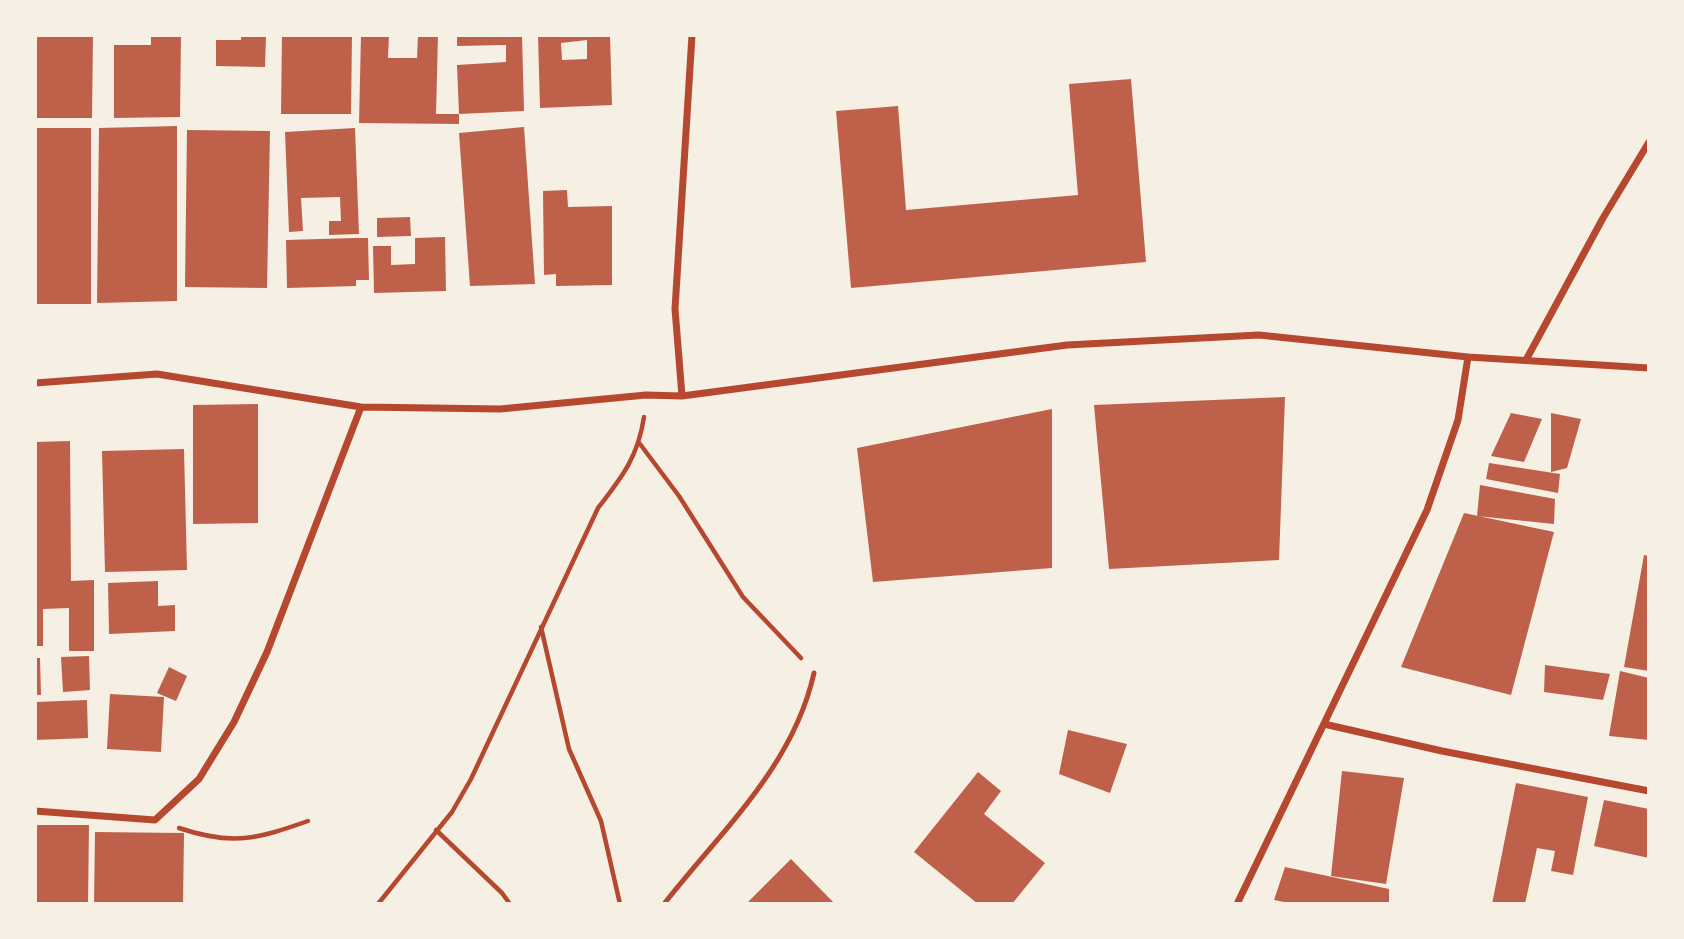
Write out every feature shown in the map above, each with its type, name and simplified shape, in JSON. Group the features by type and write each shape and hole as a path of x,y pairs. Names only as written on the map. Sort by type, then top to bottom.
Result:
{"street":[{"path":"682,396 675,309 692,35"},
{"path":"1526,360 1590,241 1649,142"},
{"path":"35,383 157,374 361,407 500,409 646,395 682,396 1067,345 1259,335 1468,357 1649,368"},
{"path":"1237,904 1427,510 1458,420 1468,357"},
{"path":"35,811 155,820 199,779 234,722 267,652 361,407"},
{"path":"1324,723 1442,751 1649,791"}],"lane":[{"path":"664,904 751,802 785,749 807,704 814,673"}],"path":[{"path":"379,904 452,813 471,779 598,508 625,473 640,444 646,395"},
{"path":"640,444 679,496 743,597 814,673"},
{"path":"541,625 569,749 601,821 620,904"},
{"path":"155,820 211,839 260,838 309,821"},
{"path":"436,830 502,893 510,904"}],"building":[{"path":"35,35 93,35 92,118 35,118"},
{"path":"151,35 181,35 180,117 114,118 114,45 151,45"},
{"path":"241,35 266,35 265,67 216,66 216,40 241,40"},
{"path":"282,35 352,35 351,114 281,114"},
{"path":"361,35 389,35 388,58 417,58 418,35 438,35 436,114 459,114 459,124 359,123"},
{"path":"457,35 522,35 524,111 459,114 457,65 506,62 506,45 457,46"},
{"path":"538,35 610,35 612,105 540,108","holes":["587,40 587,59 562,60 561,43"]},
{"path":"1131,79 1146,262 851,288 836,111 898,106 906,210 1078,195 1069,84"},
{"path":"177,126 177,301 97,303 99,128"},
{"path":"524,127 535,284 470,286 459,133"},
{"path":"35,128 91,128 91,304 35,304"},
{"path":"355,128 359,234 329,235 329,221 341,221 340,197 301,198 303,231 289,232 285,132"},
{"path":"187,130 270,131 267,288 185,287"},
{"path":"567,190 568,207 612,206 612,285 556,286 556,274 544,275 543,191"},
{"path":"410,217 411,236 377,237 377,218"},
{"path":"445,237 446,291 374,293 373,246 391,246 391,265 415,264 415,238"},
{"path":"368,238 369,280 356,280 356,286 287,288 286,240"},
{"path":"1285,397 1279,560 1109,569 1094,405"},
{"path":"258,404 258,523 193,524 193,405"},
{"path":"1052,409 1052,568 873,582 857,448"},
{"path":"1511,413 1542,419 1524,462 1491,456"},
{"path":"1551,413 1581,419 1567,468 1551,472"},
{"path":"70,441 71,581 94,580 94,651 69,651 69,608 43,609 43,646 35,646 35,442"},
{"path":"184,449 187,570 105,572 102,451"},
{"path":"1489,463 1560,474 1558,493 1486,479"},
{"path":"1480,485 1555,499 1554,524 1477,516"},
{"path":"1464,513 1554,532 1511,695 1401,667"},
{"path":"1644,555 1649,556 1649,671 1624,667"},
{"path":"158,581 158,606 175,605 175,631 109,634 108,583"},
{"path":"89,656 90,690 63,692 61,657"},
{"path":"35,658 40,658 41,695 35,695"},
{"path":"1545,665 1610,674 1603,700 1544,692"},
{"path":"169,667 187,676 176,701 157,693"},
{"path":"1620,671 1649,678 1649,740 1609,736"},
{"path":"110,694 164,697 161,752 107,749"},
{"path":"87,700 88,738 35,740 35,702"},
{"path":"1068,730 1127,744 1110,793 1059,774"},
{"path":"1342,771 1404,778 1386,884 1331,876"},
{"path":"978,772 1001,791 984,814 1045,863 1012,904 978,904 914,852"},
{"path":"1516,783 1588,797 1573,875 1551,871 1555,851 1537,848 1525,904 1492,904"},
{"path":"1604,800 1649,809 1649,858 1594,846"},
{"path":"35,825 89,825 88,904 35,904"},
{"path":"95,832 184,833 183,904 94,904"},
{"path":"791,859 835,904 746,904"},
{"path":"1285,867 1389,889 1389,904 1294,904 1274,900"}]}
